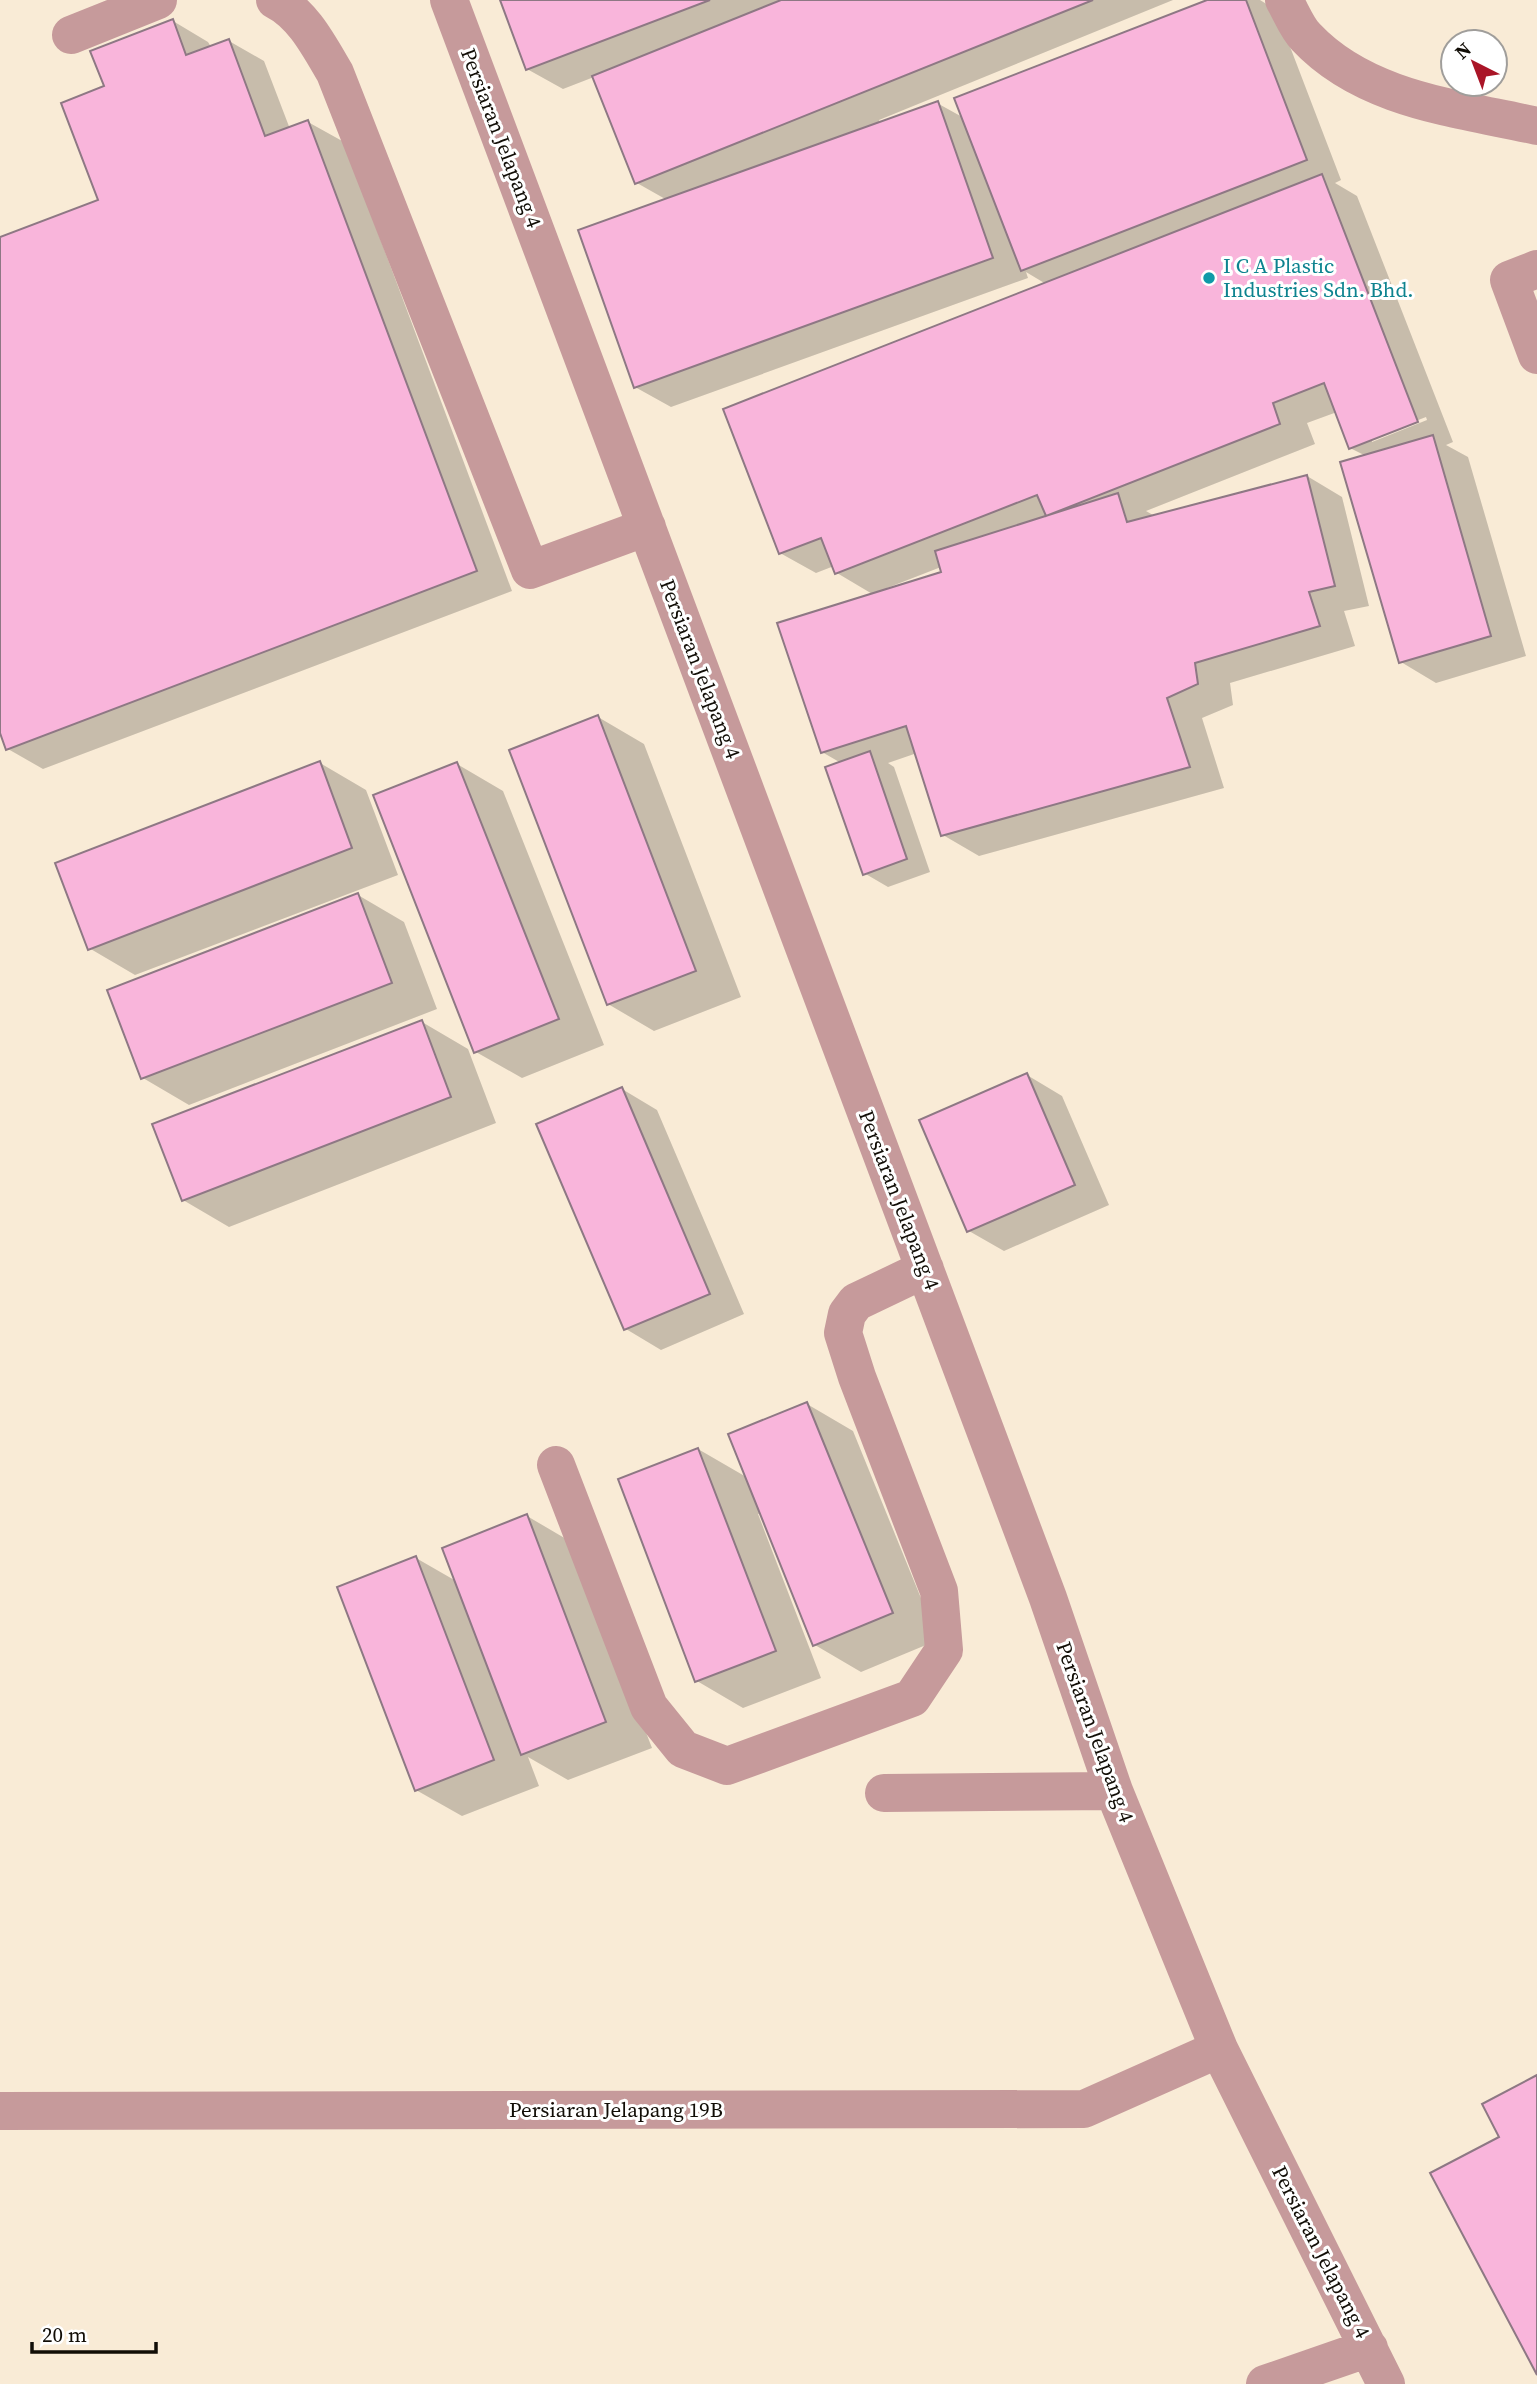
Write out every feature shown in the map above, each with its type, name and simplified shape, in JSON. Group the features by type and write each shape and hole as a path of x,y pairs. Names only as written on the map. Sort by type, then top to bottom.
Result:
{"street":[{"path":"71,35 158,0"},
{"path":"275,0 288,6 313,36 335,73 530,570 647,527"},
{"name":"Persiaran Jelapang 4","path":"449,0 1048,1598 1115,1791 1219,2049 1386,2384"},
{"path":"1284,0 1304,36 1353,77 1408,97 1537,126"},
{"path":"1537,269 1509,280 1537,355"},
{"path":"556,1465 649,1707 683,1749 727,1766 912,1698 944,1650 939,1591 857,1377 843,1333 847,1314 856,1303 925,1269"},
{"path":"884,1793 1115,1791"},
{"name":"Persiaran Jelapang 19B","path":"0,2111 1084,2109 1219,2049"},
{"path":"1265,2384 1369,2348"}],"building":[{"path":"500,0 710,0 526,70"},
{"path":"781,0 1093,0 635,184 592,76"},
{"path":"1207,0 1246,0 1307,160 1021,271 954,98"},
{"path":"173,19 186,55 229,39 265,136 308,120 477,571 6,750 0,733 0,237 98,200 61,103 104,86 90,51"},
{"path":"938,101 993,258 634,388 578,230"},
{"name":"I C A Plastic Industries Sdn. Bhd.","path":"1322,174 1418,422 1349,449 1324,383 1273,403 1280,424 1046,516 1037,495 835,574 821,538 779,554 723,409"},
{"path":"1433,435 1491,636 1399,663 1340,462"},
{"path":"1307,475 1335,586 1309,592 1320,626 1195,663 1198,684 1167,698 1190,767 941,836 906,726 821,753 777,623 941,572 935,551 1118,493 1127,522"},
{"path":"598,715 696,971 607,1005 509,750"},
{"path":"870,751 907,859 863,875 825,767"},
{"path":"320,761 352,848 88,950 55,863"},
{"path":"457,762 559,1019 474,1053 373,795"},
{"path":"358,893 392,983 141,1079 107,990"},
{"path":"422,1020 451,1097 182,1201 152,1124"},
{"path":"1027,1073 1075,1185 967,1232 919,1120"},
{"path":"622,1087 710,1294 624,1330 536,1124"},
{"path":"807,1402 893,1613 813,1646 728,1434"},
{"path":"698,1448 776,1651 695,1682 618,1479"},
{"path":"527,1514 606,1722 521,1755 442,1548"},
{"path":"416,1556 494,1760 415,1791 337,1587"},
{"path":"1537,2075 1537,2375 1430,2173 1499,2137 1482,2104"}],"place":[{"name":"I C A Plastic Industries Sdn. Bhd.","path":"1209,278"}]}
